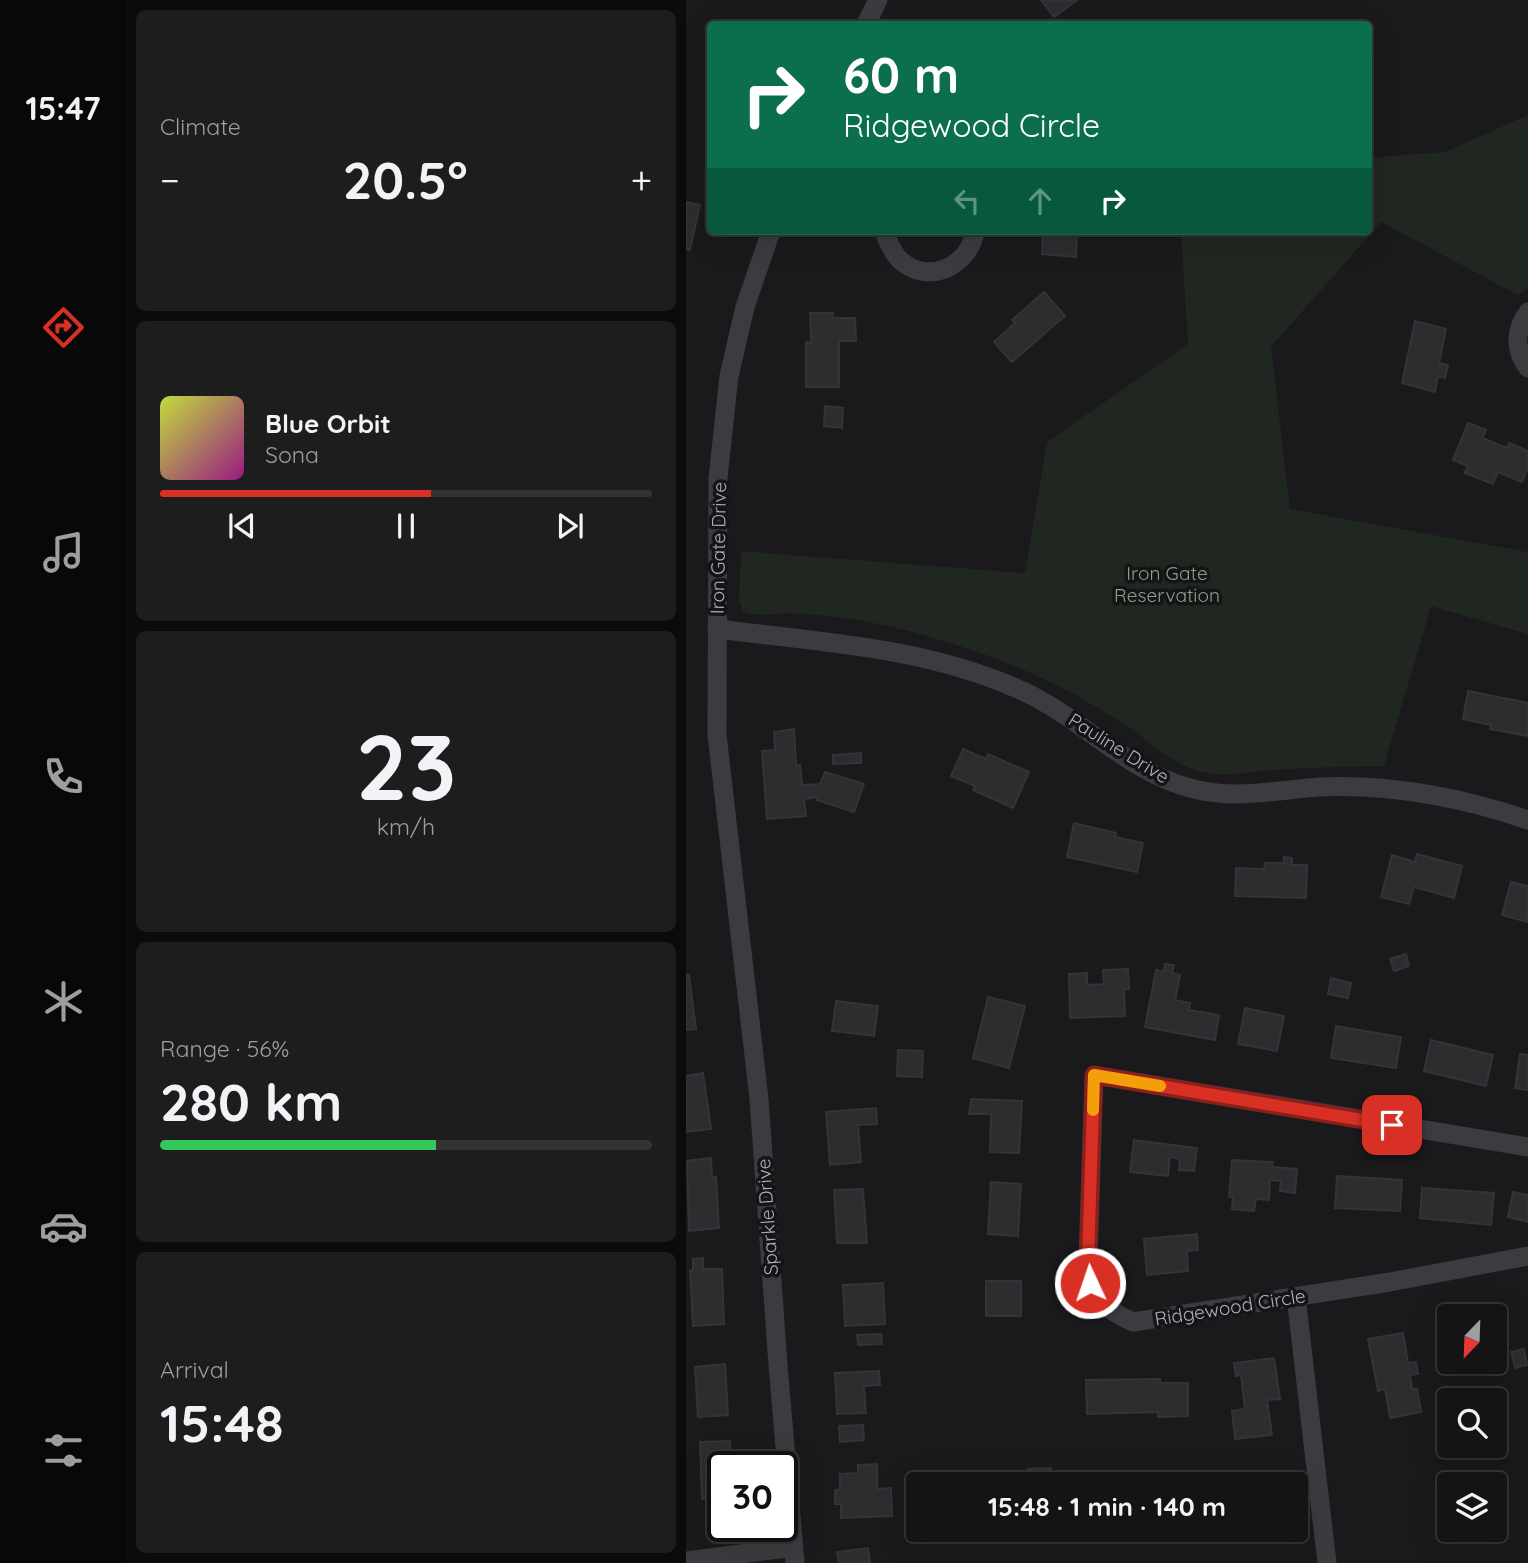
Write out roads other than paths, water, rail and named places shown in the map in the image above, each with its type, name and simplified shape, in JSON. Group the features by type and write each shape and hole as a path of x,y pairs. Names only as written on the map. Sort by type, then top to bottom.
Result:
{"street":[{"path":"868,21 878,0"},
{"name":"Iron Gate Drive","path":"732,872 717,735 718,478 729,376 745,307 770,235"},
{"path":"886,235 900,259 916,269 934,272 952,267 966,255 974,235"},
{"path":"1528,312 1519,328 1518,337 1521,356 1528,368"},
{"name":"Pauline Drive","path":"717,629 916,656 987,676 1053,706 1139,766 1177,785 1199,791 1226,793 1322,787 1390,788 1446,796 1528,820"},
{"name":"Sparkle Drive","path":"732,872 759,1099 794,1555"},
{"name":"Ridgewood Circle","path":"1528,1147 1094,1075 1088,1259 1090,1283 1100,1299 1113,1313 1133,1322 1390,1282 1528,1256"},
{"path":"1296,1297 1327,1563"},
{"path":"686,1561 794,1555"}],"park label":[{"name":"Iron Gate Reservation","path":"1167,584"}]}
